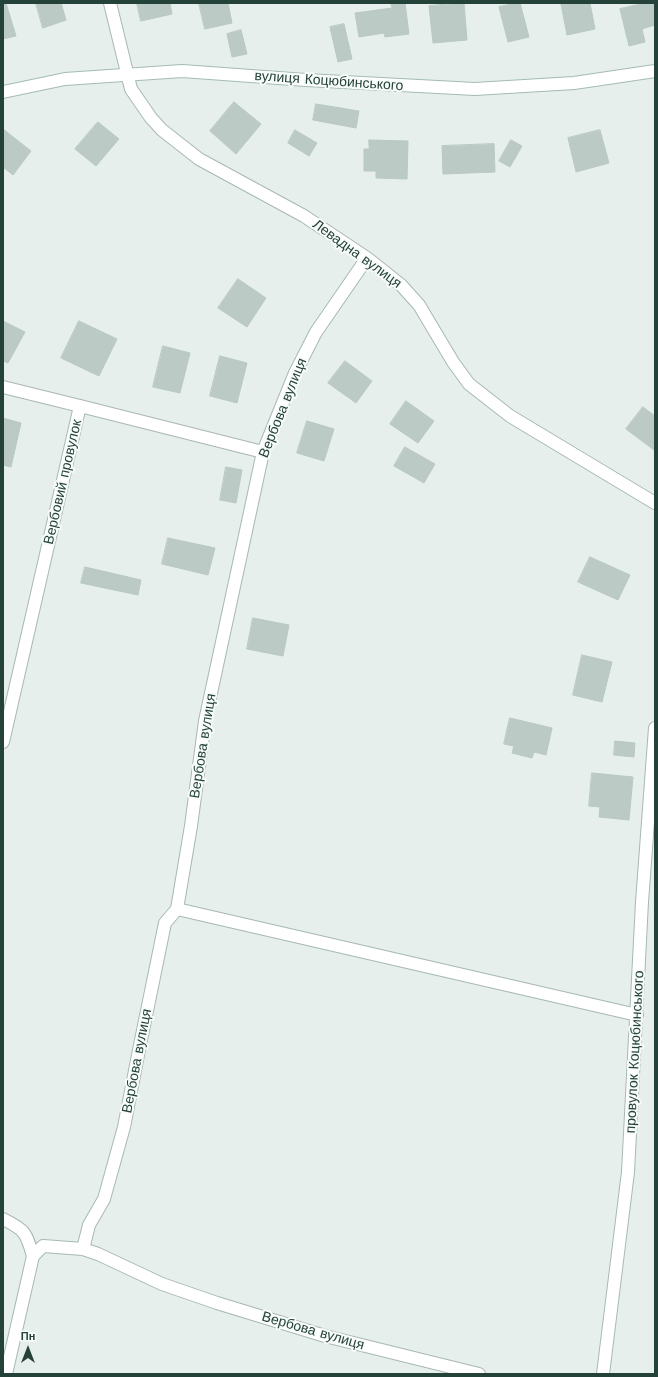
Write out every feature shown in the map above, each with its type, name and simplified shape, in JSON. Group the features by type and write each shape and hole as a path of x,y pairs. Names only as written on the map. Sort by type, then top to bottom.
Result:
{"street":[{"name":"Левадна вулиця","path":"110,3 131,90 151,118 162,130 199,159 304,216 367,258 401,285 419,305 469,384 510,416 655,502"},
{"name":"вулиця Коцюбинського","path":"3,92 65,78 182,71 475,90 574,83 655,71"},
{"name":"Вербова вулиця","path":"83,1249 89,1224 104,1199 124,1127 138,1050 165,923 177,909 191,826 205,721 263,452 294,373 316,332 367,258"},
{"path":"3,387 80,406"},
{"name":"Вербовий провулок","path":"3,742 80,406 263,452"},
{"name":"провулок Коцюбинського","path":"603,1374 628,1172 642,902 655,728"},
{"path":"177,909 637,1015"},
{"path":"3,1219 20,1227 28,1239 33,1256 6,1374"},
{"name":"Вербова вулиця","path":"33,1256 44,1246 83,1249 98,1254 162,1284 217,1303 325,1336 479,1374"}],"building":[{"path":"3,3 6,3 16,36 3,39"},
{"path":"36,3 61,3 66,20 43,28"},
{"path":"137,3 170,3 172,14 141,21"},
{"path":"199,3 228,3 232,23 205,29"},
{"path":"391,3 405,3 409,34 385,37 384,33 359,37 355,13 392,8"},
{"path":"464,3 467,40 433,43 429,6"},
{"path":"520,3 529,37 508,42 499,7"},
{"path":"590,3 595,29 567,35 561,4"},
{"path":"645,3 655,3 655,25 642,29 645,42 629,46 620,9"},
{"path":"344,24 352,59 338,62 330,27"},
{"path":"241,30 247,54 232,57 227,34"},
{"path":"234,102 261,124 236,154 210,131"},
{"path":"316,104 359,111 356,128 313,120"},
{"path":"98,122 119,139 96,166 75,149"},
{"path":"3,129 31,151 13,175 3,167"},
{"path":"295,130 317,143 309,156 288,143"},
{"path":"600,130 609,163 576,172 568,138"},
{"path":"369,140 408,141 407,179 376,178 376,171 364,171 364,149 369,149"},
{"path":"511,140 522,146 510,167 499,161"},
{"path":"494,144 495,172 443,174 442,146"},
{"path":"238,279 266,298 247,327 218,308"},
{"path":"3,321 25,332 8,363 3,361"},
{"path":"79,321 117,339 99,376 61,358"},
{"path":"163,346 190,353 180,393 153,387"},
{"path":"220,356 247,363 237,403 210,396"},
{"path":"345,361 372,381 356,403 328,383"},
{"path":"406,401 434,421 418,443 390,424"},
{"path":"643,407 655,416 654,450 626,429"},
{"path":"3,418 21,423 11,467 3,465"},
{"path":"307,421 334,429 324,461 297,453"},
{"path":"405,447 435,464 424,483 394,466"},
{"path":"226,467 242,470 236,503 220,500"},
{"path":"168,538 215,548 208,575 162,564"},
{"path":"590,557 630,575 618,600 578,582"},
{"path":"85,567 141,580 138,595 81,583"},
{"path":"253,618 289,625 283,656 247,649"},
{"path":"582,655 612,662 602,702 573,695"},
{"path":"510,718 552,728 546,755 534,752 532,758 512,753 514,746 504,744"},
{"path":"615,741 635,743 634,757 614,755"},
{"path":"592,773 633,777 629,820 599,817 600,807 589,806"}]}
